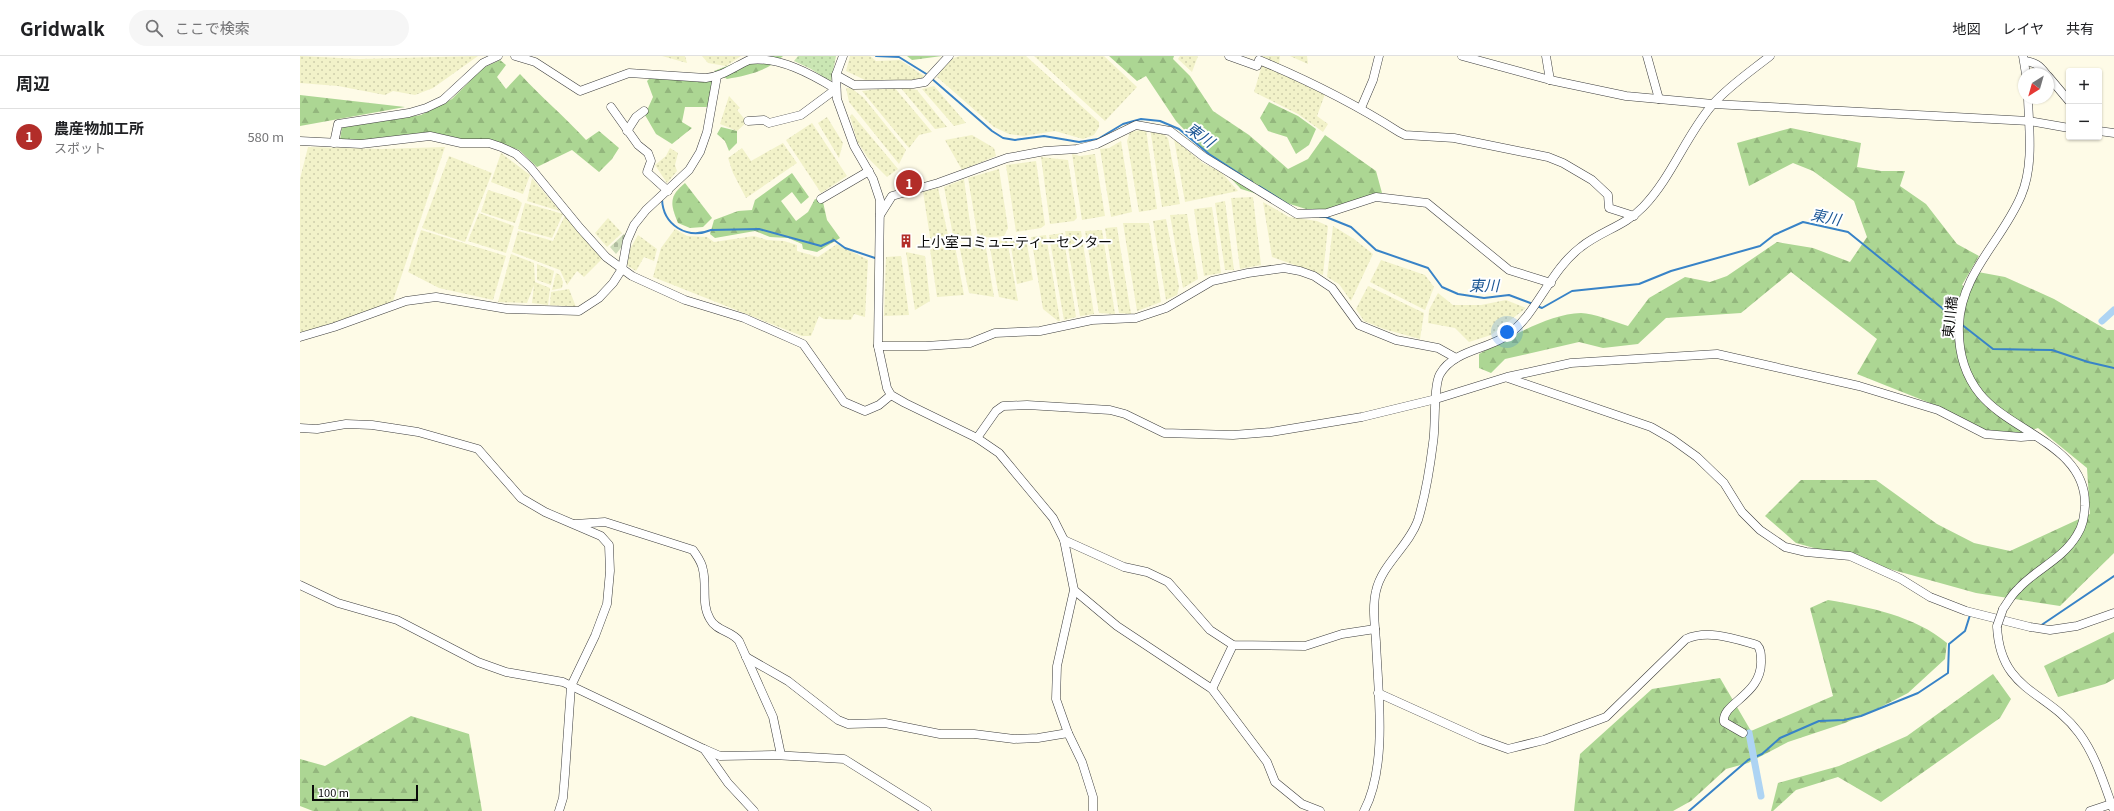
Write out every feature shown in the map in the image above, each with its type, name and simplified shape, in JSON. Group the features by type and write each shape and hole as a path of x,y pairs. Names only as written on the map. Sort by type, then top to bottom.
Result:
{"street":[{"path":"334,143 338,124 409,113 426,108 443,100 483,63 498,56"},
{"path":"517,56 535,62 580,91 629,73 706,78 717,76 751,59 766,56 776,57 796,65 836,89"},
{"path":"842,56 836,75 837,99 854,146 878,190 880,216 878,346 884,379 891,395 977,438 999,453 1053,518 1064,540 1074,590 1057,666 1056,699 1068,733 1082,762 1089,783 1093,797 1093,811"},
{"path":"836,75 854,84 925,82 936,72 941,63 949,56"},
{"path":"1230,56 1257,66 1259,60 1361,108 1405,135 1454,138 1548,157 1563,163 1592,180 1608,195 1609,208 1634,216"},
{"path":"1361,108 1373,80 1379,56"},
{"path":"1462,56 1550,80 1626,96 1713,104 2029,121 2066,127"},
{"path":"1546,56 1550,80"},
{"path":"1647,56 1659,99"},
{"path":"1364,811 1375,784 1380,733 1375,629 1376,591 1381,576 1413,533 1418,518 1434,441 1439,374 1456,358 1510,334 1527,316 1550,283 1580,248 1634,216 1644,206 1669,174 1713,104 1770,56"},
{"path":"2024,59 2042,68"},
{"path":"300,337 334,327 406,301 436,297 508,309 578,312 599,298 613,283 622,269 627,241 634,225 646,210 689,170 700,152 707,132 717,76"},
{"path":"2054,83 2066,97"},
{"path":"748,121 764,120 769,123 800,114 836,89"},
{"name":"東川橋","path":"2028,104 2029,159 2021,196 1966,287 1961,308 1959,348 1972,383 1987,402 1998,412 2062,455 2079,476 2085,496 2083,524 2070,545 2058,557 2018,588 2003,609 1997,626 1998,642 2002,657 2022,684 2066,719 2079,733 2098,767 2113,806"},
{"path":"611,107 638,145 648,153 650,161 647,172 668,191"},
{"path":"627,131 636,117 644,111"},
{"path":"880,216 892,196 938,183 1007,158 1045,151 1076,149 1098,144 1136,125 1170,131 1204,157 1297,214 1327,213 1376,197 1427,203 1509,270 1550,283"},
{"path":"300,141 378,143 430,136 461,143 488,143 501,147 516,154 530,167 606,257 622,269 649,285 685,300 744,318 803,344 844,402 854,407 865,411 879,405 891,395"},
{"path":"821,199 869,172"},
{"path":"878,346 926,346 970,343 995,333 1040,332 1092,320 1136,318 1166,308 1212,281 1248,273 1284,268 1300,271 1314,276 1332,288 1359,326 1396,340 1438,348 1456,358"},
{"path":"977,438 996,411 1003,406 1027,405 1110,410 1124,414 1164,433 1233,435 1271,432 1362,417 1436,399 1507,377 1571,363 1717,354 1860,386 1938,410 1985,434 2021,437 2034,436"},
{"path":"1507,377 1651,427 1672,439 1697,457 1724,483 1742,512 1760,530 1785,547 1806,552 1850,556 1901,579 1930,597 1966,611 2030,627 2050,630 2077,626 2114,613"},
{"path":"300,428 317,429 346,424 372,425 418,432 478,449 521,498 572,524 601,536 608,545 610,571 607,604 595,636 571,686 565,780 563,798 559,811"},
{"path":"572,524 605,522 693,550 701,562 704,571 705,608 710,621 724,631 734,635 739,641 774,717 781,755"},
{"path":"1064,540 1124,567 1147,572 1168,582 1210,630 1233,644 1305,646 1342,634 1375,629"},
{"path":"300,584 338,603 397,620 478,662 506,672 563,682 720,756 781,755 844,759 927,811"},
{"path":"1074,590 1117,626 1212,689 1267,762 1275,782 1302,804 1320,811"},
{"path":"1378,693 1480,739 1508,749 1544,740 1606,718 1686,639 1702,634 1752,644 1759,647 1762,661 1759,678 1749,692 1732,705 1724,715 1724,722 1742,733"},
{"path":"1212,689 1233,644"},
{"path":"745,656 788,681 838,720 848,724 885,723 940,734 974,734 1014,739 1038,738 1068,733"},
{"path":"704,749 728,783 754,811"},
{"path":"2090,811 2113,806"}],"green space":[{"path":"300,56 359,59 478,56 433,88 415,95 393,91 385,95 338,86 300,83"},
{"path":"662,56 685,56 687,63"},
{"path":"702,56 741,56 726,66 708,63"},
{"path":"753,56 783,56 770,66 742,76 727,79 714,71"},
{"path":"798,56 836,56 831,82 811,69 794,61"},
{"path":"850,56 870,56 876,61 900,60 924,76 911,81 865,80 846,71"},
{"path":"907,56 942,56 912,60"},
{"path":"960,56 1026,56 1099,122 1099,127 1094,135 1083,139 1055,131 1024,136 1009,134 994,127 937,77 945,64"},
{"path":"1034,56 1104,56 1137,87 1105,121"},
{"path":"1109,56 1174,56 1173,59 1190,76 1213,111 1249,135 1288,169 1308,159 1325,135 1376,171 1382,193 1341,213 1306,209 1241,189 1176,121 1146,76 1137,81"},
{"path":"1180,56 1198,56 1192,72 1178,59"},
{"path":"1258,56 1280,56 1279,65"},
{"path":"1290,56 1307,56 1308,64"},
{"path":"500,60 506,65 497,77 506,89 520,74 586,140 599,131 619,148 612,159 599,172 572,150 537,167 519,150 490,140 462,139 431,133 368,140 340,140 342,127 421,115 452,99 483,68"},
{"path":"1262,65 1325,94 1317,116 1328,124 1323,132 1298,114 1254,92"},
{"path":"652,76 713,80 712,107 685,107 682,122 692,128 672,144 656,134 645,115 653,97 647,81"},
{"path":"934,86 966,123 954,126 922,89"},
{"path":"894,87 932,132 919,135 909,148 862,91"},
{"path":"900,87 917,90 947,127 935,129"},
{"path":"846,88 851,88 863,97 906,150 899,164 849,102"},
{"path":"300,95 405,107 300,126"},
{"path":"729,96 740,108 737,110 747,122 737,131 720,124"},
{"path":"1269,102 1298,116 1316,129 1309,145 1296,154 1287,137 1268,131 1260,118"},
{"path":"852,114 898,169 887,177 868,158 857,141 850,116"},
{"path":"827,117 843,143 839,158 818,123"},
{"path":"812,123 847,176 821,193 786,140"},
{"path":"721,127 737,131 737,143 729,151 725,141 717,134"},
{"path":"1150,128 1158,130 1168,138 1180,204 1162,207"},
{"path":"1791,128 1861,143 1857,167 1881,171 1905,171 1900,186 1926,204 1957,244 1979,256 1962,285 1965,287 1978,272 2005,277 2054,299 2107,330 2114,330 2114,553 2060,606 1976,593 1796,543 1765,516 1801,480 1876,480 1937,524 1974,543 2010,551 2090,514 2087,468 2038,428 2015,436 1986,432 1940,407 1857,374 1877,339 1791,272 1741,313 1666,318 1638,344 1603,348 1579,342 1505,359 1491,373 1479,368 1479,354 1528,328 1568,314 1586,313 1628,326 1649,298 1685,277 1710,282 1727,276 1777,242 1813,248 1850,262 1867,237 1854,201 1813,171 1793,163 1749,186 1737,143"},
{"path":"1146,129 1157,209 1139,212 1127,141 1130,132"},
{"path":"972,135 994,148 996,156 962,170 945,140"},
{"path":"1174,139 1203,163 1221,172 1238,191 1185,202"},
{"path":"1121,141 1132,212 1111,217 1100,149 1109,148"},
{"path":"783,143 797,163 746,198 733,173 728,158 742,148 751,161"},
{"path":"308,147 381,149 445,147 393,301 343,321 300,333 300,179"},
{"path":"670,148 678,153 675,165 677,171 667,183 655,165 666,156"},
{"path":"501,153 530,175 523,194 491,182"},
{"path":"1072,154 1080,156 1095,154 1105,216 1082,220"},
{"path":"449,156 492,173 465,242 422,228"},
{"path":"1041,157 1068,160 1077,218 1074,221 1050,224"},
{"path":"1036,161 1045,225 1041,228 1016,232 1006,165"},
{"path":"999,169 1008,228 1004,236 978,238 968,178"},
{"path":"792,173 809,197 801,204 792,192 781,201 796,221 808,212 815,199 823,202 827,220 840,238 817,252 803,249 802,244 788,238 770,237 755,231 715,238 710,234 714,220 738,211 752,210 755,200"},
{"path":"532,178 560,211 527,201"},
{"path":"964,179 972,238 954,241 944,187"},
{"path":"685,183 712,218 703,227 690,228 678,223 673,211 672,201 674,196"},
{"path":"938,188 949,240 931,243 923,192"},
{"path":"488,190 517,199 522,203 515,223 481,212"},
{"path":"1253,197 1261,265 1240,269 1231,198"},
{"path":"1225,201 1234,270 1225,270 1215,203"},
{"path":"1263,202 1289,217 1317,221 1328,226 1323,275 1272,257"},
{"path":"525,203 563,214 552,238 518,229"},
{"path":"1212,207 1221,273 1204,276 1194,209"},
{"path":"479,213 514,226 506,253 468,241"},
{"path":"1187,214 1198,279 1183,288 1170,215"},
{"path":"565,215 603,258 584,277 577,271 567,285 560,270 512,252 518,231 553,241"},
{"path":"608,218 622,233 607,247 595,233"},
{"path":"1166,219 1179,287 1177,295 1166,300 1153,221"},
{"path":"1123,223 1149,223 1161,302 1137,311"},
{"path":"1333,226 1354,239 1373,254 1351,301 1339,284 1327,277"},
{"path":"1117,227 1131,314 1119,313 1105,228"},
{"path":"675,229 687,236 707,237 714,242 754,236 767,240 784,241 797,245 797,251 818,257 837,244 868,260 865,317 854,314 851,320 824,319 819,316 811,336 802,336 653,277 661,248"},
{"path":"421,230 506,256 493,300 439,288 408,272"},
{"path":"1102,230 1115,314 1099,313 1085,231"},
{"path":"1065,231 1081,231 1094,314 1080,316"},
{"path":"1063,233 1076,317 1064,320 1049,235"},
{"path":"624,234 628,239 616,254 610,247"},
{"path":"638,235 657,249 654,261 644,257 636,271 628,266 625,258"},
{"path":"1046,235 1060,321 1043,309 1031,237"},
{"path":"1026,238 1033,280 1017,284 1010,240"},
{"path":"1007,240 1018,301 999,297 989,242"},
{"path":"985,242 994,297 969,293 959,244"},
{"path":"955,246 964,295 937,297 930,249"},
{"path":"906,252 925,256 930,301 915,310"},
{"path":"511,254 534,263 535,282 550,288 548,305 532,303 534,285 527,303 498,302"},
{"path":"901,256 909,315 884,316 886,257"},
{"path":"1381,260 1425,275 1434,287 1425,310 1370,282"},
{"path":"537,264 554,271 551,285 537,280"},
{"path":"556,273 560,275 563,282 562,288 552,290"},
{"path":"1368,286 1424,313 1420,339 1384,329 1364,321 1356,309"},
{"path":"569,289 576,307 550,305 551,292"},
{"path":"1438,293 1453,305 1481,305 1506,300 1526,308 1491,335 1469,342 1455,328 1428,323 1429,310"},
{"path":"1828,600 1891,614 1921,626 1947,643 1945,659 1908,693 1845,723 1788,742 1748,763 1726,769 1691,801 1673,811 1574,811 1580,754 1652,689 1720,678 1751,731 1833,696 1810,608"},
{"path":"2114,632 2114,679 2105,684 2058,697 2044,666"},
{"path":"1993,674 2011,699 2000,718 1881,802 1838,777 1796,790 1773,811 1771,811 1778,783 1839,766 1907,736"},
{"path":"411,716 469,734 482,811 313,811 300,806 300,759 325,766"}],"waterway":[{"name":"東川","path":"876,56 899,57 928,75"},
{"name":"東川","path":"931,78 992,131 1003,138 1015,140 1044,136 1079,142 1098,139 1123,124 1141,119 1160,121 1179,129 1209,154 1252,182"},
{"name":"東川","path":"1259,186 1292,207"},
{"path":"662,199 663,208 672,223 685,231 702,233 711,230 759,229 821,246 834,240 845,248 875,258"},
{"name":"東川","path":"1320,217 1326,217 1351,227 1376,250 1428,268 1442,287 1458,294 1484,298 1509,295 1533,304"},
{"name":"東川","path":"1537,306 1542,308 1572,291 1639,284 1671,271 1760,246 1774,235 1803,222 1848,232 1958,321"},
{"path":"2102,321 2114,310"},
{"name":"東川","path":"1961,324 1993,349 2052,350 2088,362 2114,368"},
{"path":"2040,626 2114,576"},
{"path":"1689,811 1748,760 1762,754 1780,738 1819,721 1844,720 1861,716 1918,693 1948,673 1949,644 1965,631 1970,615"},
{"path":"1749,733 1761,796"}],"place":[{"name":"農産物加工所","path":"909,183"},
{"name":"上小室コミュニティーセンター","path":"906,241"}]}
